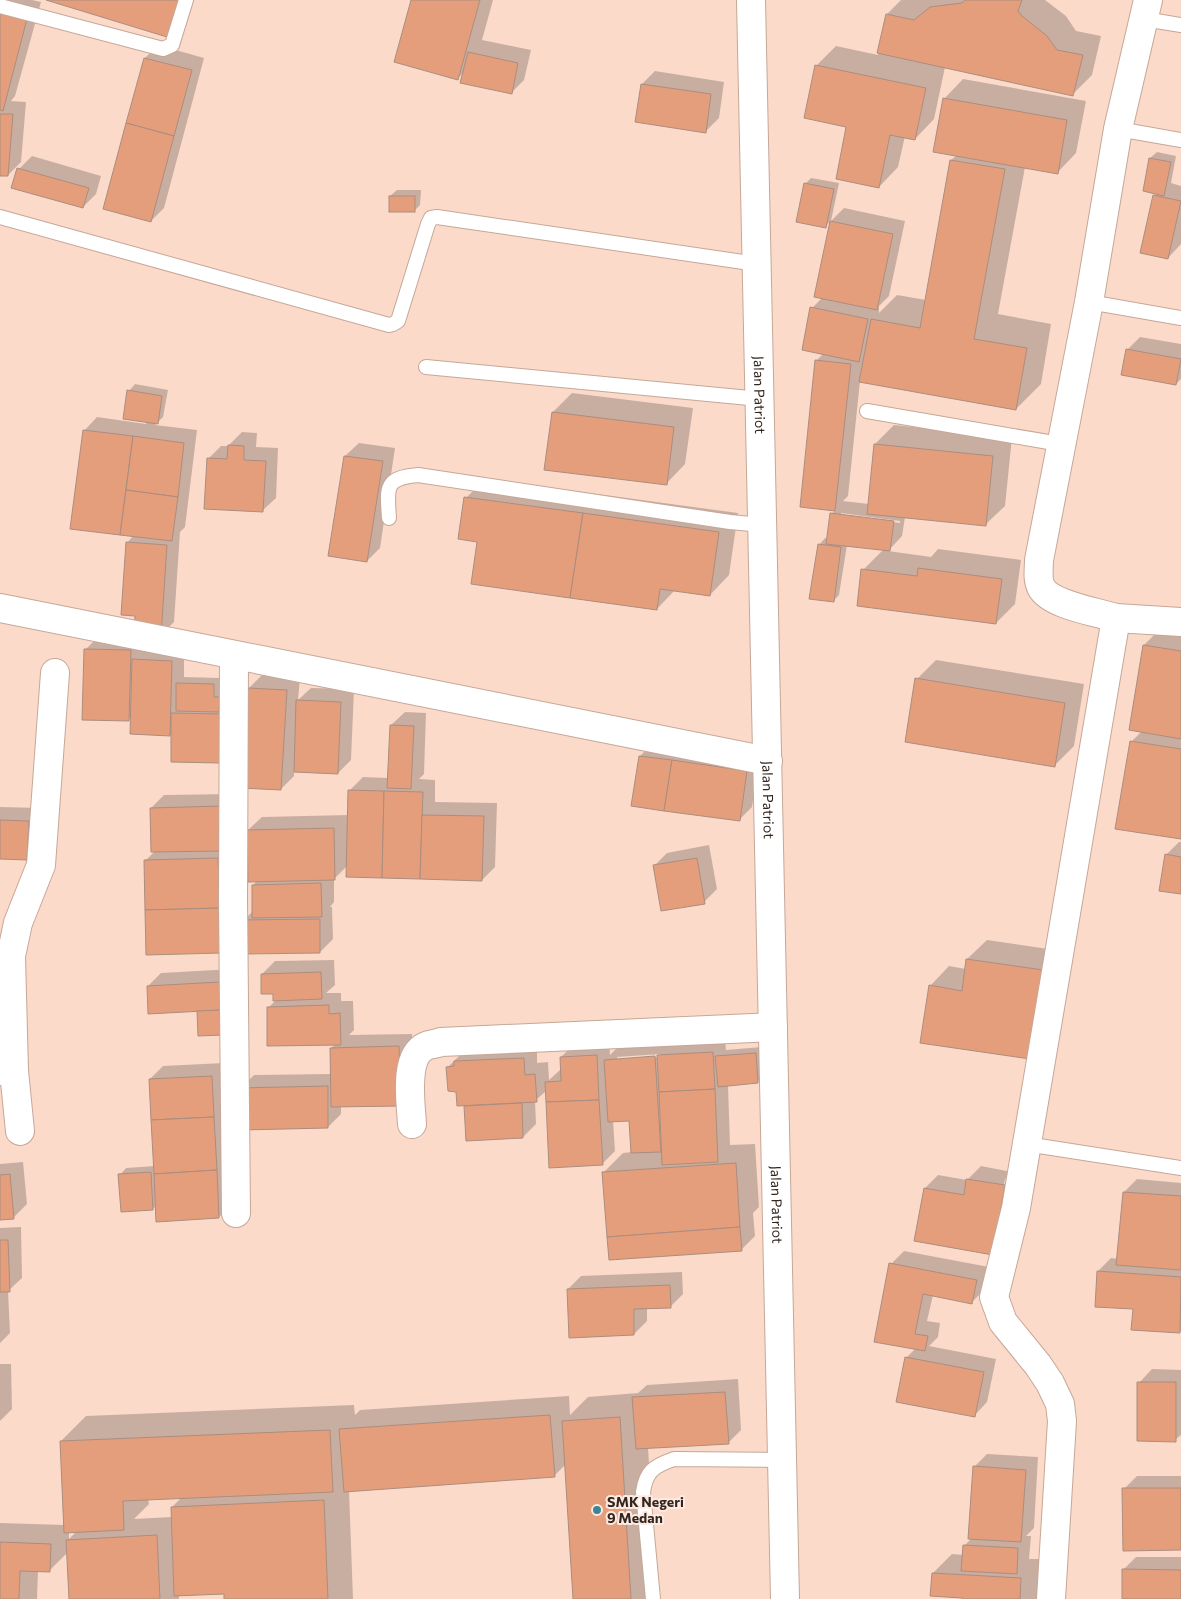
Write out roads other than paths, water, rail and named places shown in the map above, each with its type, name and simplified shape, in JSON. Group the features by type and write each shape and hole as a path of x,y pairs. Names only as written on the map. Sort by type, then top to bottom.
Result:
{"street":[{"name":"Jalan Patriot","path":"751,0 785,1599"},
{"path":"1146,9 1118,129 1089,302 1060,444 1040,560 1039,578 1042,588 1050,597 1060,602 1116,618 1181,622"},
{"path":"0,608 768,761"},
{"path":"1051,1599 1062,1421 1060,1404 1050,1383 1038,1365 1003,1322 994,1297 1016,1208 1116,618"},
{"path":"234,656 233,899 236,1213"},
{"path":"20,1131 7,1071 11,956 18,923 41,864 55,673"},
{"path":"412,1124 410,1074 412,1062 417,1052 425,1046 441,1042 773,1027"}],"lane":[{"path":"0,6 163,48 172,45 186,0"},
{"path":"1146,9 1181,25"},
{"path":"1118,129 1181,140"},
{"path":"0,217 389,325 398,321 428,224 432,218 437,217 757,264"},
{"path":"1089,302 1181,318"},
{"path":"426,367 760,399"},
{"path":"867,410 1060,444"},
{"path":"389,518 389,487 394,481 402,477 418,475 730,522 762,525"},
{"path":"1026,1144 1181,1168"},
{"path":"653,1599 643,1492 644,1482 650,1472 659,1464 674,1459 782,1460"}],"place":[{"name":"SMK Negeri 9 Medan","path":"597,1510"}]}
